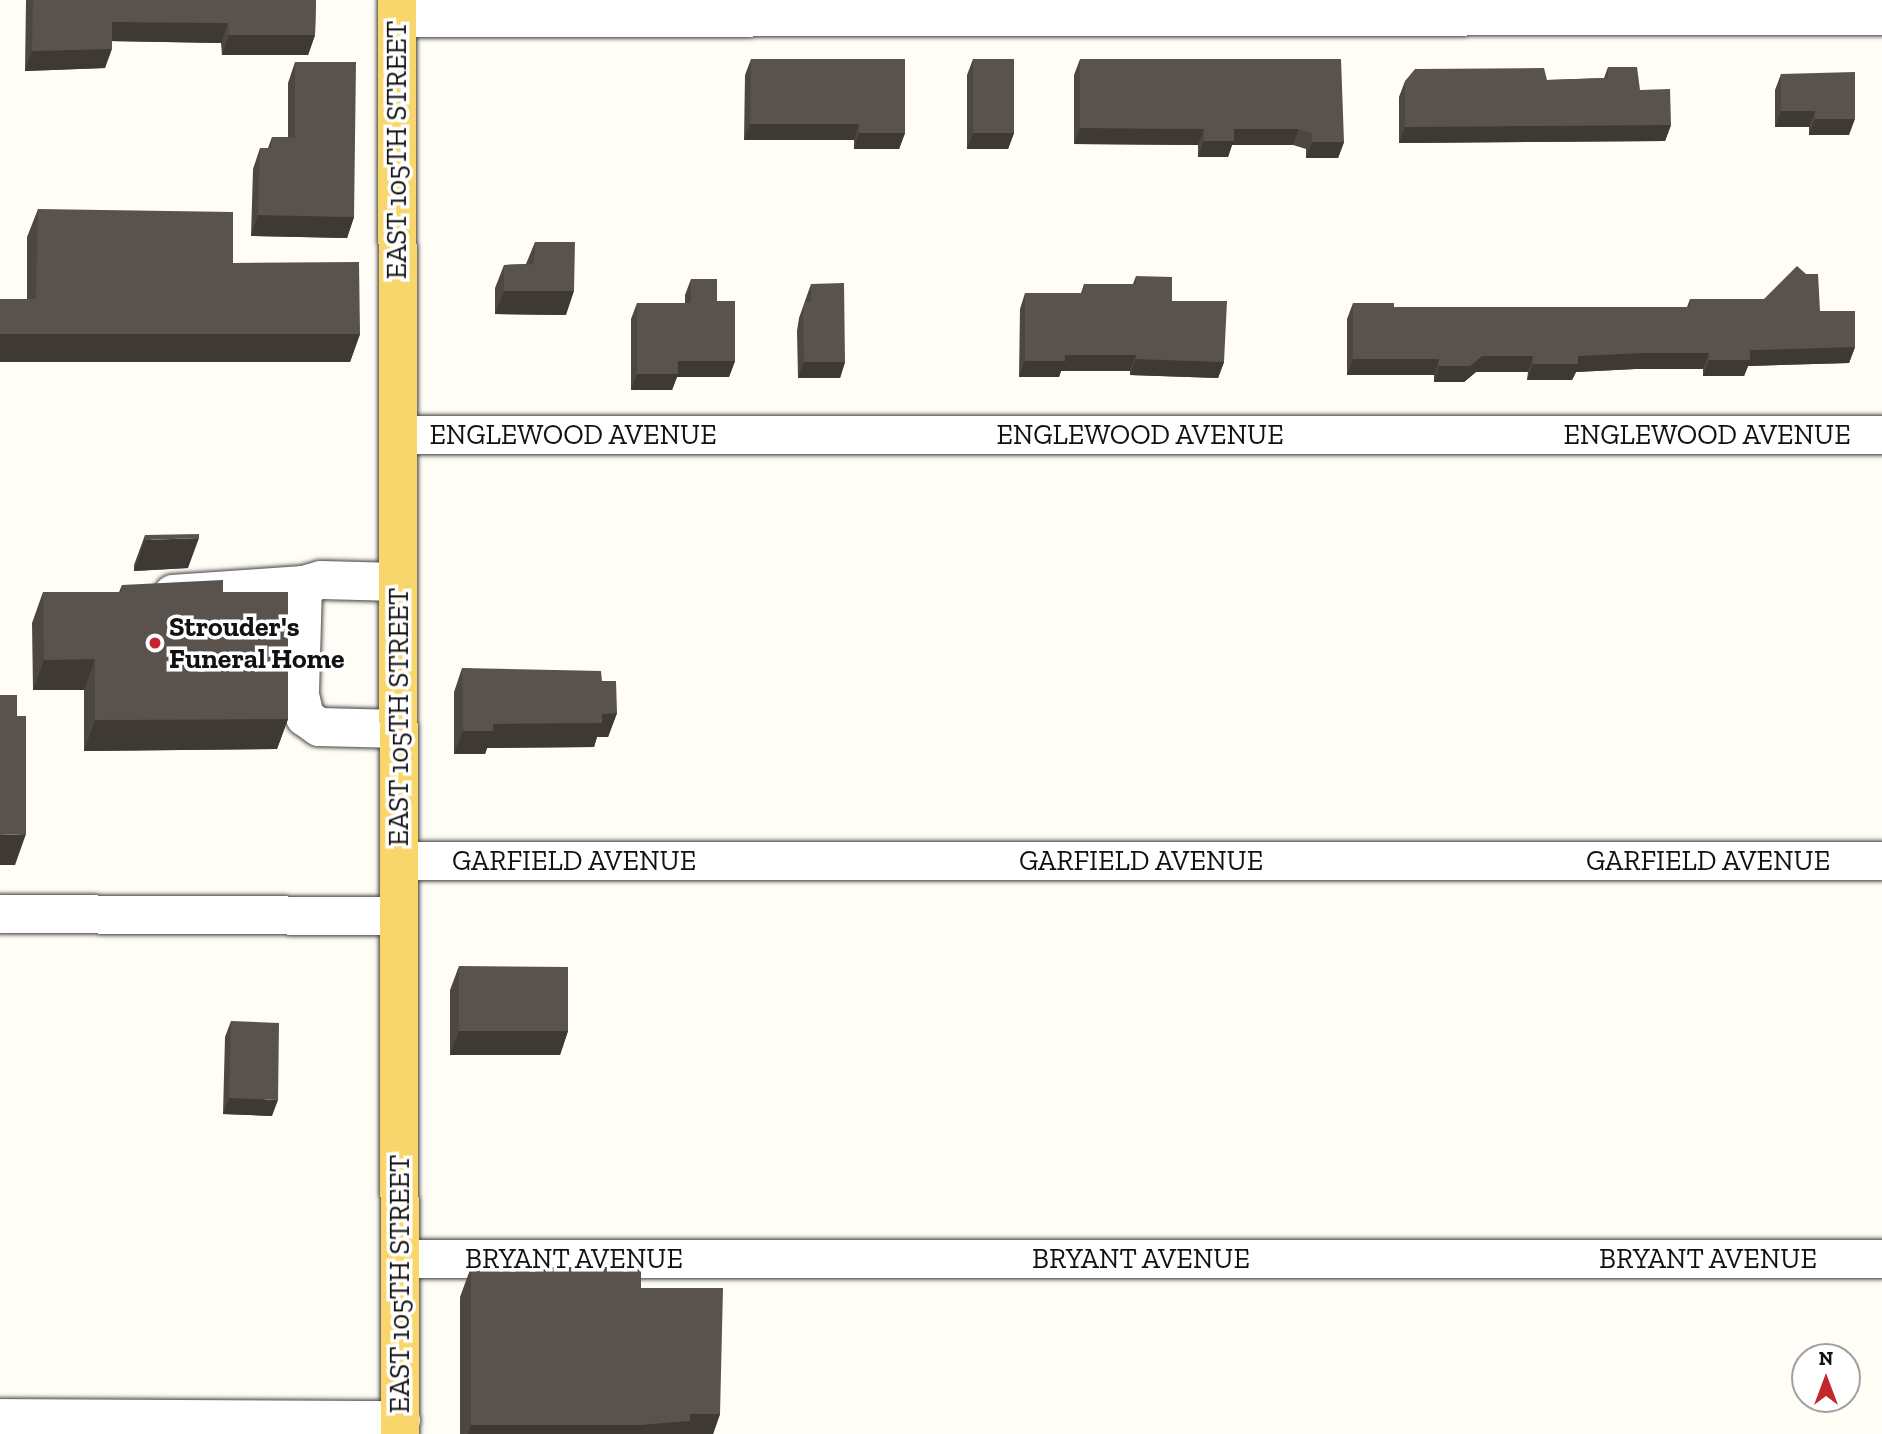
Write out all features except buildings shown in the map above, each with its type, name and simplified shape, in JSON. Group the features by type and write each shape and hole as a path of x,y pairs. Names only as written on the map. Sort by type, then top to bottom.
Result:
{"main road":[{"name":"EAST 105TH STREET","path":"397,9 400,1427"}],"street":[{"path":"397,9 1882,16"},
{"name":"ENGLEWOOD AVENUE","path":"398,435 1882,435"},
{"path":"144,594 303,585 321,580 398,582"},
{"path":"303,585 300,695 305,717 319,727 399,729"},
{"name":"GARFIELD AVENUE","path":"399,861 1882,861"},
{"path":"0,914 399,916"},
{"name":"BRYANT AVENUE","path":"401,1259 1882,1259"},
{"path":"0,1418 400,1427"}],"place":[{"name":"Strouder's Funeral Home","path":"155,643"}]}
